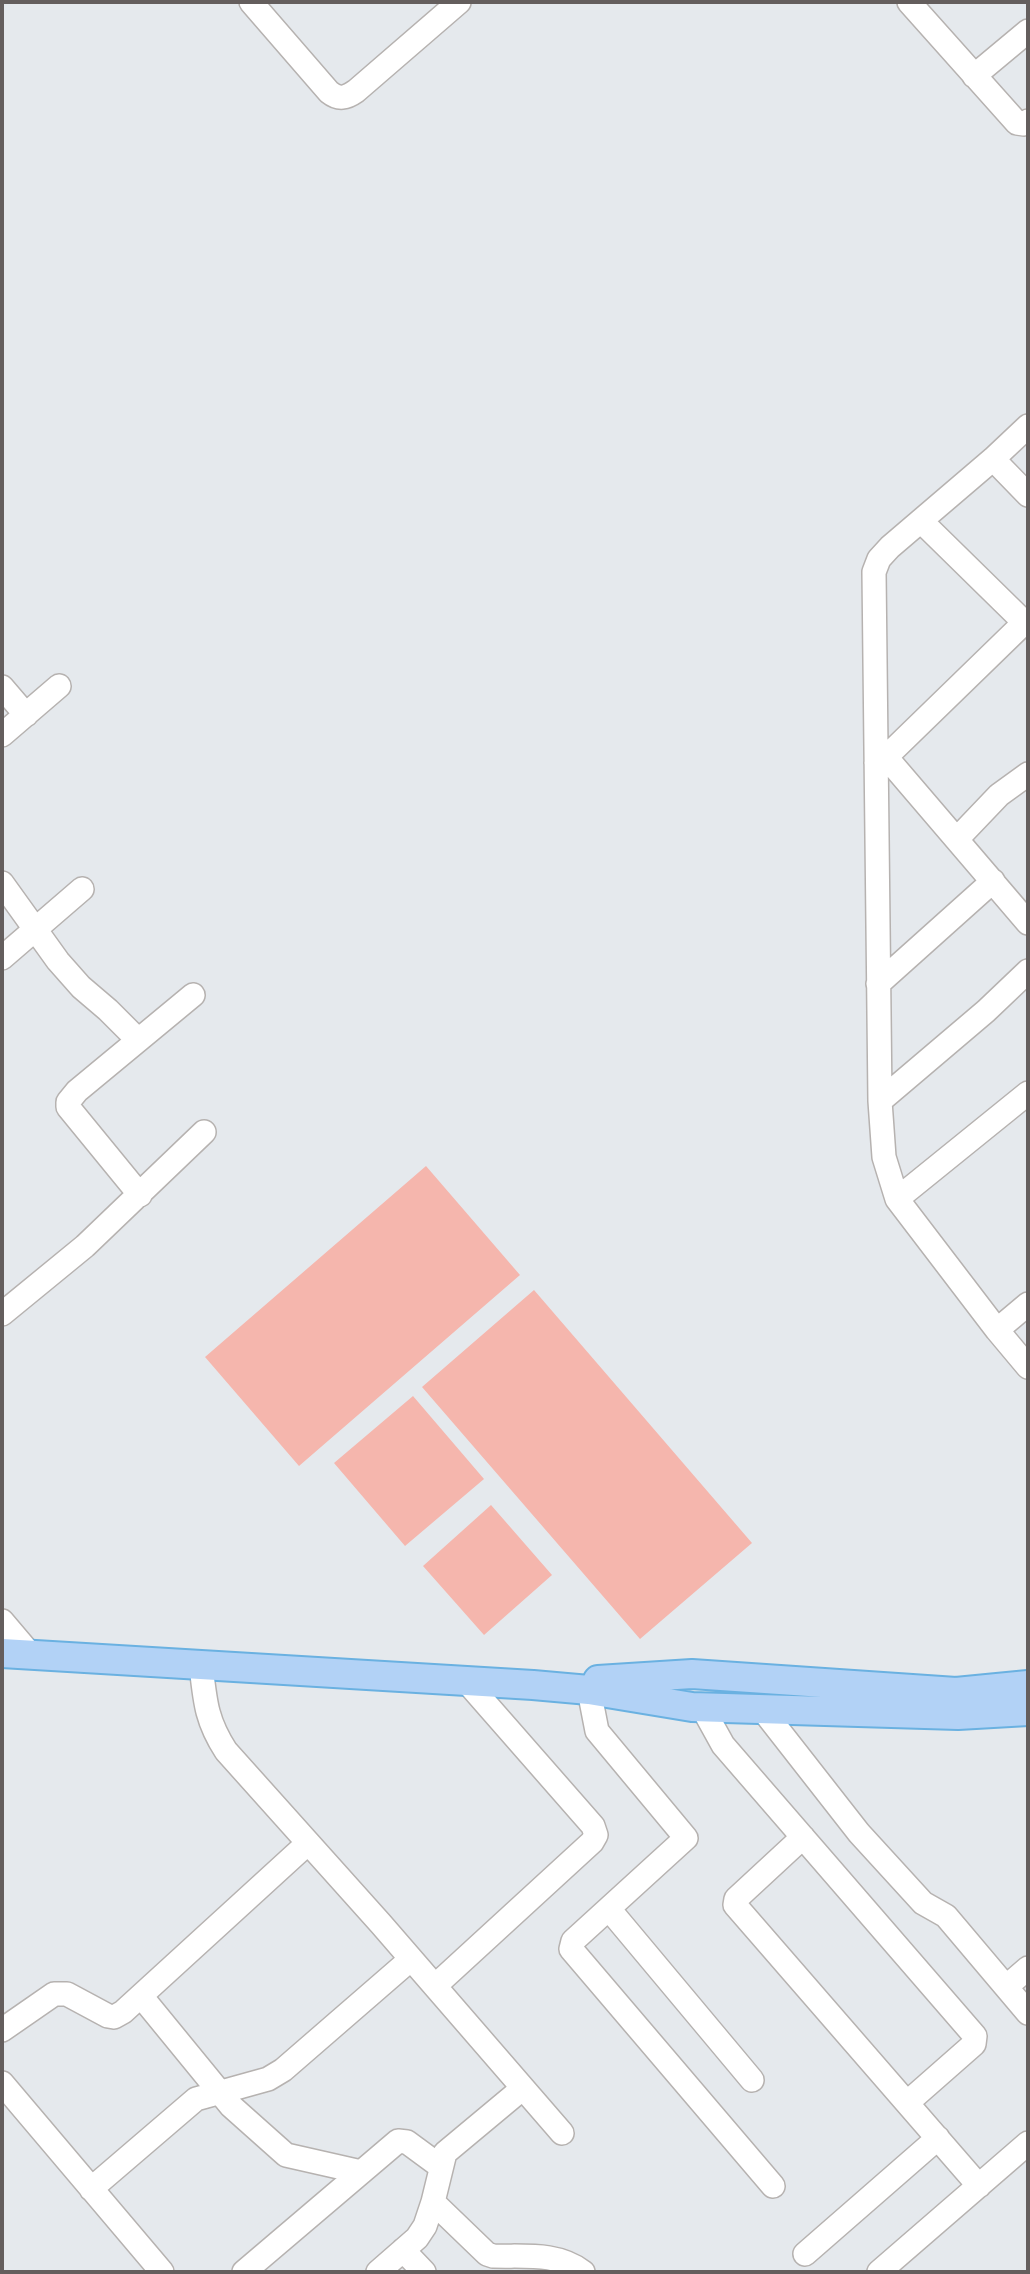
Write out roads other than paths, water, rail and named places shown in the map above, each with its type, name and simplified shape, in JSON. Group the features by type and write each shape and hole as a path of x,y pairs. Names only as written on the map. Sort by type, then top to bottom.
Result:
{"main road":[{"path":"2,1653 533,1685 589,1690 702,1707 958,1715 1028,1711"},
{"path":"533,1685 692,1674 956,1692 1028,1685"}],"street":[{"path":"251,2 329,92 342,98 356,91 459,2"},
{"path":"909,2 1017,123 1024,124 1028,121"},
{"path":"974,76 1028,31"},
{"path":"1027,1362 996,1330 897,1199 884,1157 878,984 881,760 874,572 884,554 1028,426"},
{"path":"993,459 1028,495"},
{"path":"881,760 1026,621 921,521"},
{"path":"2,735 59,686"},
{"path":"2,687 26,715"},
{"path":"881,760 957,839 1028,923"},
{"path":"957,839 999,794 1028,774"},
{"path":"878,984 993,881"},
{"path":"2,883 58,961 81,987 138,1040"},
{"path":"2,958 82,889"},
{"path":"880,1101 986,1011 1028,971"},
{"path":"140,1195 68,1107 72,1095 192,995"},
{"path":"897,1199 1028,1093"},
{"path":"2,1314 85,1246 204,1132"},
{"path":"996,1330 1028,1304"},
{"path":"2,1621 30,1654"},
{"path":"201,1665 206,1708 217,1737 226,1751 562,2133"},
{"path":"435,1986 592,1842 596,1835 593,1826 466,1681"},
{"path":"589,1690 597,1731 686,1838 573,1941 571,1949 774,2186"},
{"path":"702,1707 720,1741 976,2038 974,2044 908,2102"},
{"path":"762,1709 859,1833 923,1903 946,1916 1028,2014"},
{"path":"803,1837 736,1899 735,1905 979,2186"},
{"path":"2,2030 54,1994 67,1994 111,2017 123,2012 309,1843"},
{"path":"609,1909 752,2080"},
{"path":"91,2189 192,2101 275,2075 411,1959"},
{"path":"1006,1987 1028,1968"},
{"path":"141,1996 234,2109 286,2155 361,2172"},
{"path":"2,2083 162,2272"},
{"path":"378,2272 417,2238 425,2226 443,2156 450,2147 523,2088"},
{"path":"806,2254 939,2138"},
{"path":"244,2272 395,2143 402,2140 441,2167"},
{"path":"879,2272 1028,2143"},
{"path":"433,2202 487,2254 557,2259 573,2264 583,2272"},
{"path":"403,2250 424,2272"}]}
